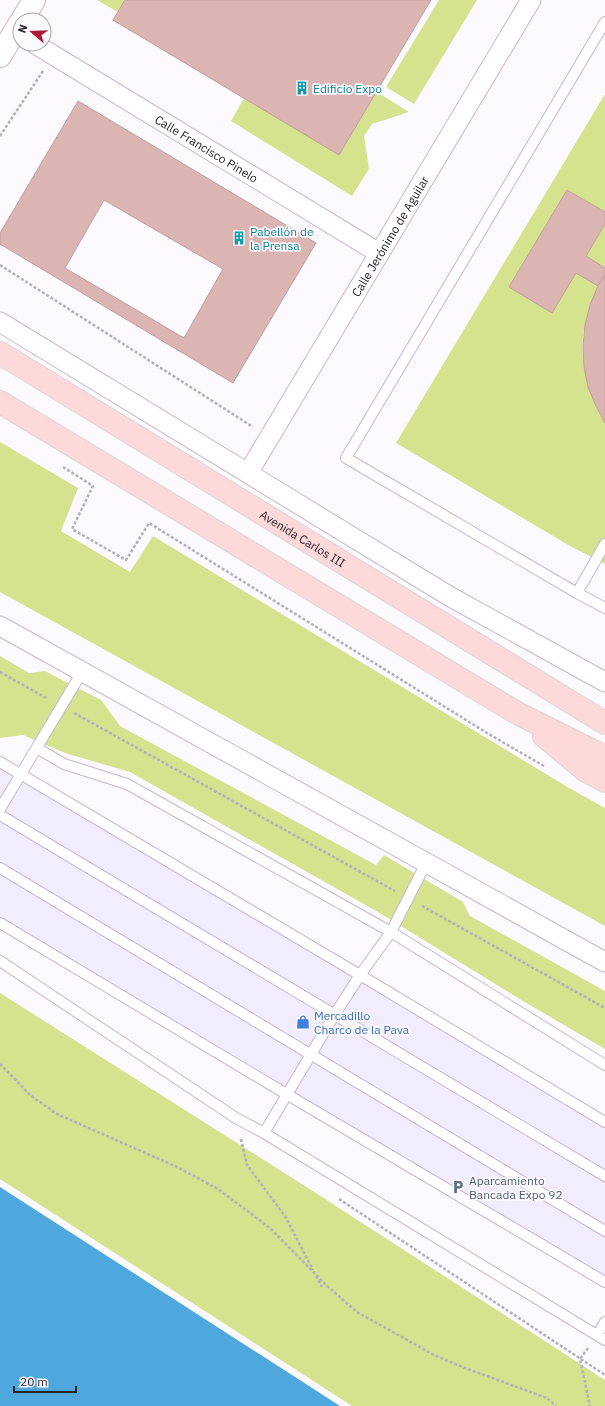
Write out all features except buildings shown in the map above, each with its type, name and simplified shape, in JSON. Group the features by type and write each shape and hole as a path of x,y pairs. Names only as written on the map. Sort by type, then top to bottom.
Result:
{"main road":[{"name":"Avenida Carlos III","path":"0,353 605,723"},
{"path":"0,402 10,412 517,713 605,756"},
{"path":"517,713 586,771 605,781"}],"street":[{"path":"27,12 34,0"},
{"name":"Calle Jerónimo de Aguilar","path":"248,473 532,0"},
{"path":"0,56 12,38"},
{"name":"Calle Francisco Pinelo","path":"49,52 380,253"},
{"path":"0,322 449,596 605,682"},
{"path":"0,626 605,962"}],"lane":[{"path":"605,22 346,458 605,608"},
{"path":"577,593 605,544"},
{"path":"0,809 82,672"},
{"path":"37,748 64,764 127,784 390,932 605,1065"},
{"path":"0,762 605,1122"},
{"path":"0,815 605,1176"},
{"path":"264,1133 335,1014 390,932 426,863"},
{"path":"0,868 605,1231"},
{"path":"0,923 605,1282"},
{"path":"0,961 236,1118 264,1133 601,1337 605,1322"}],"path":[{"path":"0,136 54,55"},
{"path":"0,265 269,437"},
{"path":"59,465 93,486 72,529 126,560 149,523 487,733 546,767"},
{"path":"0,672 605,1008"},
{"path":"0,1064 30,1095 57,1114 177,1167 218,1189 270,1228 314,1273 357,1312 434,1355 547,1398 556,1406"},
{"path":"239,1133 247,1165 285,1216 322,1287"},
{"path":"338,1198 605,1375"},
{"path":"580,1359 590,1406"}],"shaded area":[{"name":"Mercadillo Charco de la Pava","path":"0,760 605,1122 605,1282 0,922"}],"green space":[{"path":"97,0 125,0 118,12"},
{"path":"439,0 477,0 414,104 386,87"},
{"path":"377,92 409,112 372,124 364,136 369,169 352,196 231,121 244,98 339,155"},
{"path":"605,94 605,212 567,190 509,287 552,313 576,273 598,286 585,325 582,351 586,376 594,400 605,423 605,564 570,546 396,443"},
{"path":"605,224 605,268 586,256"},
{"path":"0,442 78,488 61,531 130,572 153,536 569,788 605,808 605,926 0,592"},
{"path":"0,656 29,673 45,671 101,700 120,726 376,865 384,855 463,902 470,916 605,991 605,1049 523,1001 378,912 130,772 65,753 23,735 0,738"},
{"path":"0,993 305,1186 605,1380 605,1406 352,1406 0,1179"}],"water":[{"path":"0,1187 340,1406 0,1406"}],"place":[{"name":"Edificio Expo","path":"302,88"},
{"name":"Pabellón de la Prensa","path":"239,238"},
{"name":"Mercadillo Charco de la Pava","path":"303,1022"},
{"name":"Aparcamiento Bancada Expo 92","path":"458,1187"}]}
